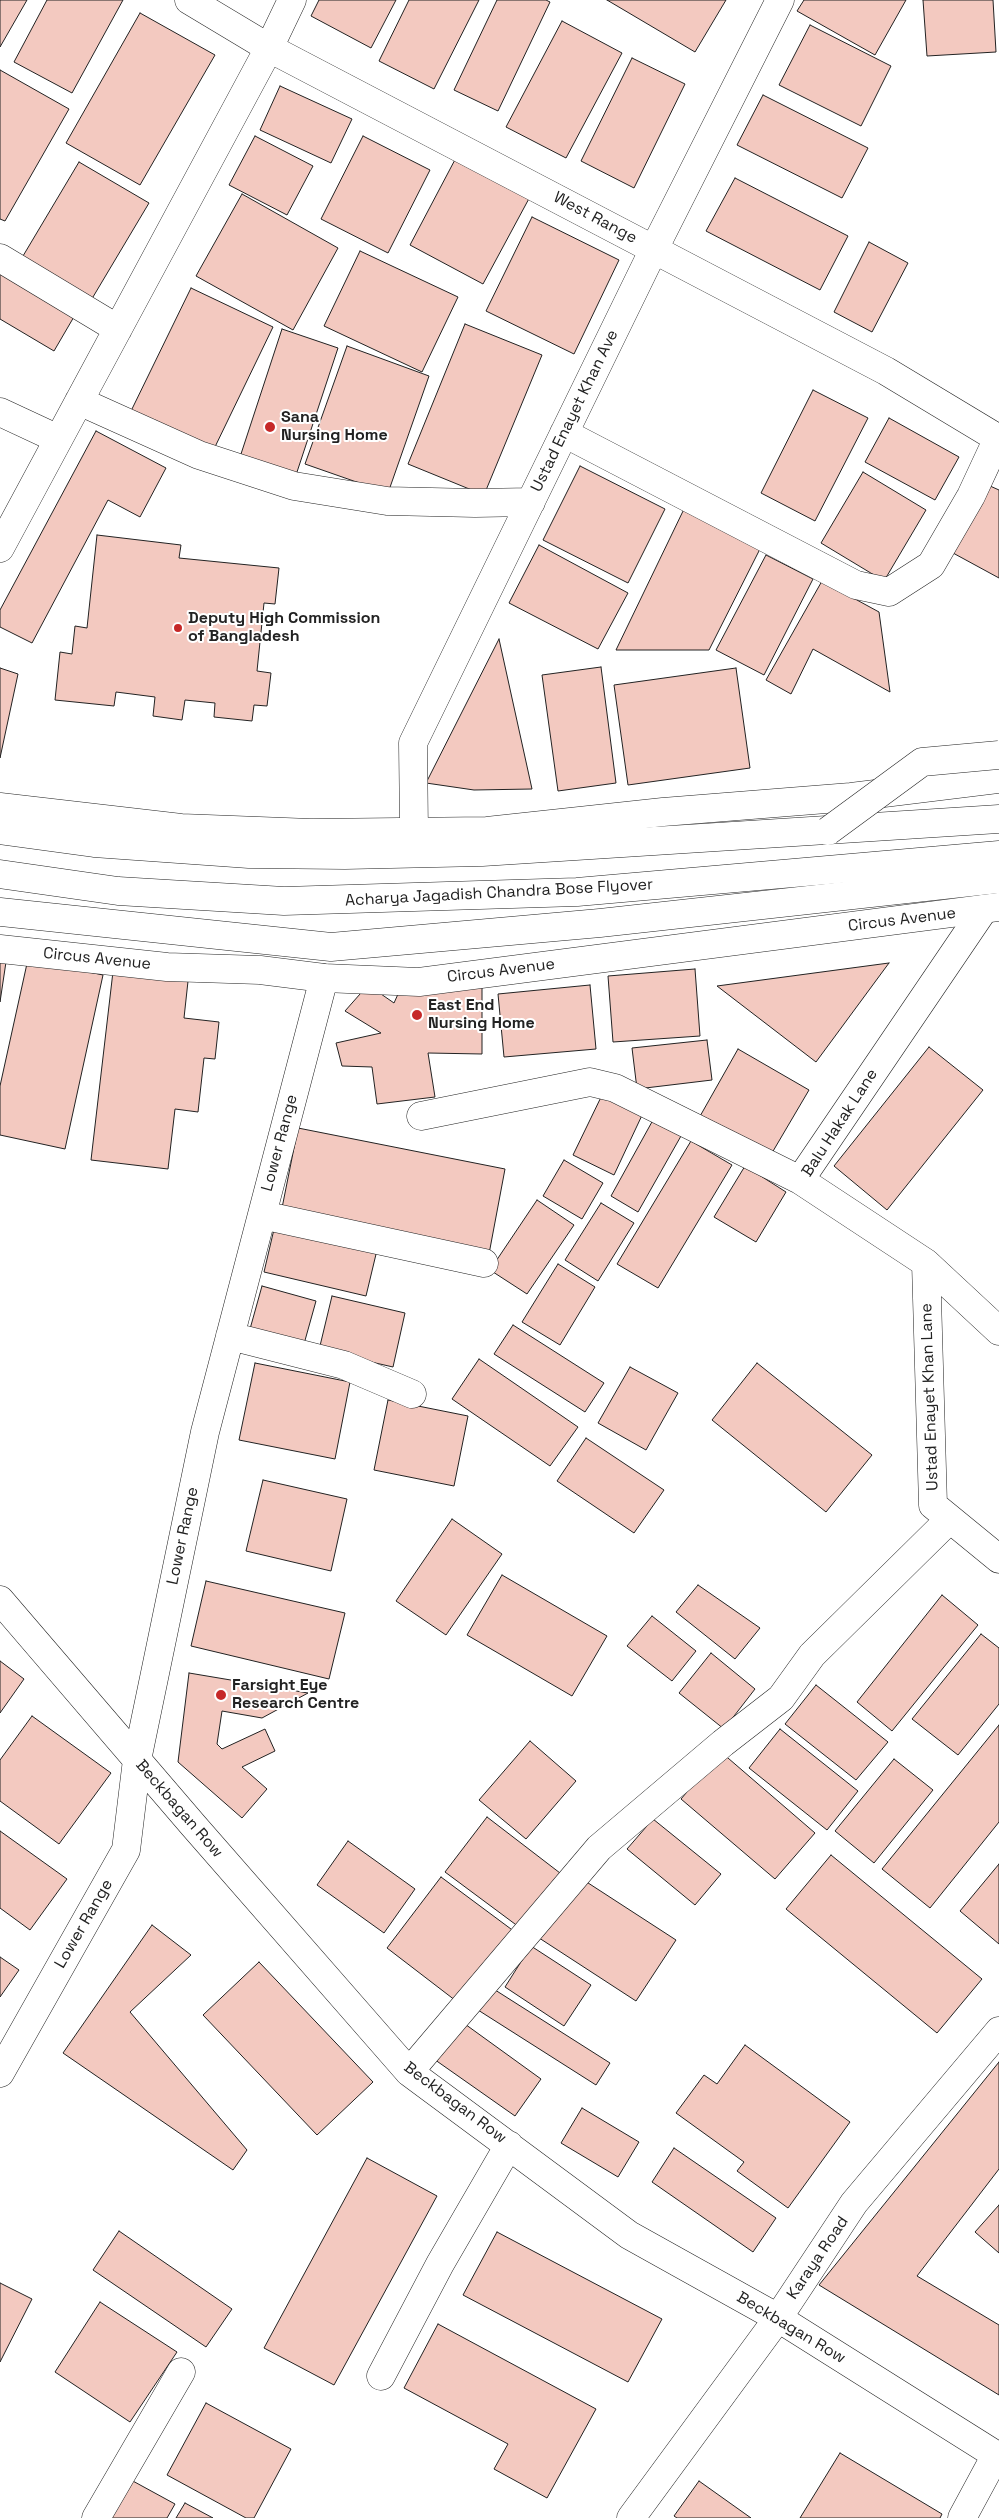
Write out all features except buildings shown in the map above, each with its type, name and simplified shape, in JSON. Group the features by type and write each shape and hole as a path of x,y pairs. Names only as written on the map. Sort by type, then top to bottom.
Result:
{"main road":[{"name":"West Range","path":"189,0 268,48 886,371 999,439"},
{"path":"0,548 292,0"},
{"name":"Ustad Enayet Khan Ave","path":"414,832 413,743 775,2"},
{"path":"0,258 118,329"},
{"path":"79,401 199,455 294,486 387,500 475,503 531,502"},
{"path":"0,412 58,439"},
{"path":"564,433 856,585 889,592 931,565 971,496 999,439"},
{"path":"828,831 922,762 999,755"},
{"path":"0,807 181,828 311,833 487,832 663,812 851,797 999,779"},
{"path":"0,830 103,844 249,854 336,855 482,852 999,819"},
{"name":"Acharya Jagadish Chandra Bose Flyover","path":"0,874 118,891 284,901 577,892 999,855"},
{"path":"0,912 331,947 600,923 999,879"},
{"name":"Circus Avenue","path":"0,949 167,966 260,970 324,978 419,982 992,908"},
{"name":"Balu Hakak Lane","path":"992,908 800,1180 926,1263 999,1331"},
{"name":"Lower Range","path":"0,2073 126,1850 136,1760 205,1432 324,978"},
{"path":"421,1116 590,1082 616,1088 800,1180"},
{"path":"262,1215 484,1263"},
{"name":"Ustad Enayet Khan Lane","path":"926,1263 933,1505 999,1559"},
{"path":"230,1336 344,1364 412,1394"},
{"path":"409,2072 599,1848 723,1743 781,1698 812,1655 950,1519"},
{"name":"Beckbagan Row","path":"0,1600 136,1760 409,2072 509,2144 629,2235 778,2318 997,2456"},
{"name":"Karaya Road","path":"631,2518 778,2318 854,2203 999,2031"},
{"path":"381,2376 440,2264 509,2144"},
{"path":"96,2518 181,2372"},
{"path":"962,2518 997,2456"}],"place":[{"name":"Sana Nursing Home","path":"270,427"},
{"name":"Deputy High Commission of Bangladesh","path":"178,628"},
{"name":"East End Nursing Home","path":"417,1015"},
{"name":"Farsight Eye Research Centre","path":"221,1695"}]}
